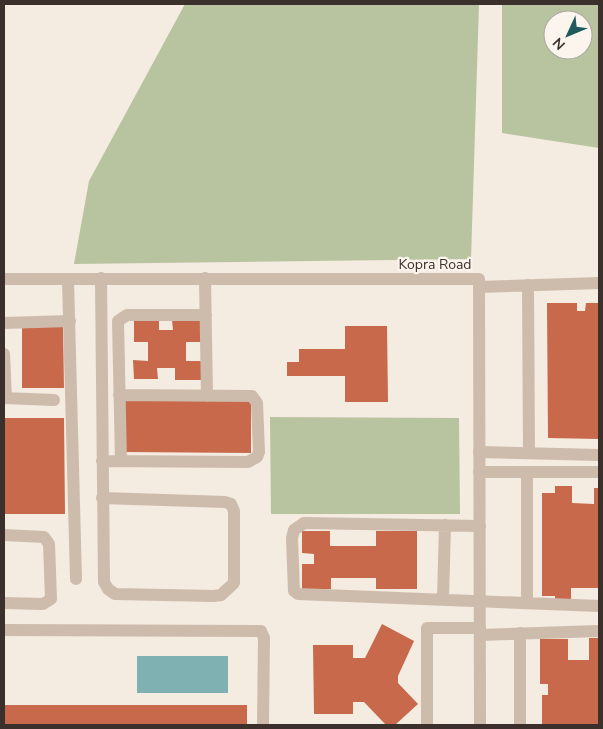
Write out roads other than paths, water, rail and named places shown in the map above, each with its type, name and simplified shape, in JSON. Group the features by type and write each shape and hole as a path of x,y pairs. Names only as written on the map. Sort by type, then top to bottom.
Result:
{"street":[{"path":"101,278 102,498 104,582 115,594 214,596 221,595 234,583 234,511 231,504 224,502 102,498"},
{"path":"205,278 207,396"},
{"name":"Kopra Road","path":"4,279 479,279 480,725"},
{"path":"68,280 76,579"},
{"path":"479,287 599,283"},
{"path":"528,285 529,453"},
{"path":"120,460 118,326 122,317 127,315 206,314"},
{"path":"4,323 70,322"},
{"path":"4,354 5,398 54,400"},
{"path":"102,465 120,460 248,462 254,459 259,452 256,398 252,396 119,395"},
{"path":"479,452 599,454"},
{"path":"479,472 599,472"},
{"path":"527,472 527,602"},
{"path":"480,526 304,523 294,530 292,538 293,587 298,594 443,598 599,606"},
{"path":"443,598 445,525"},
{"path":"4,535 44,537 49,544 51,599 43,604 4,603"},
{"path":"428,725 424,628 520,633 599,631"},
{"path":"4,630 261,631 264,638 263,725"},
{"path":"520,633 520,725"}],"water":[{"path":"137,656 228,656 228,693 137,693"}]}
